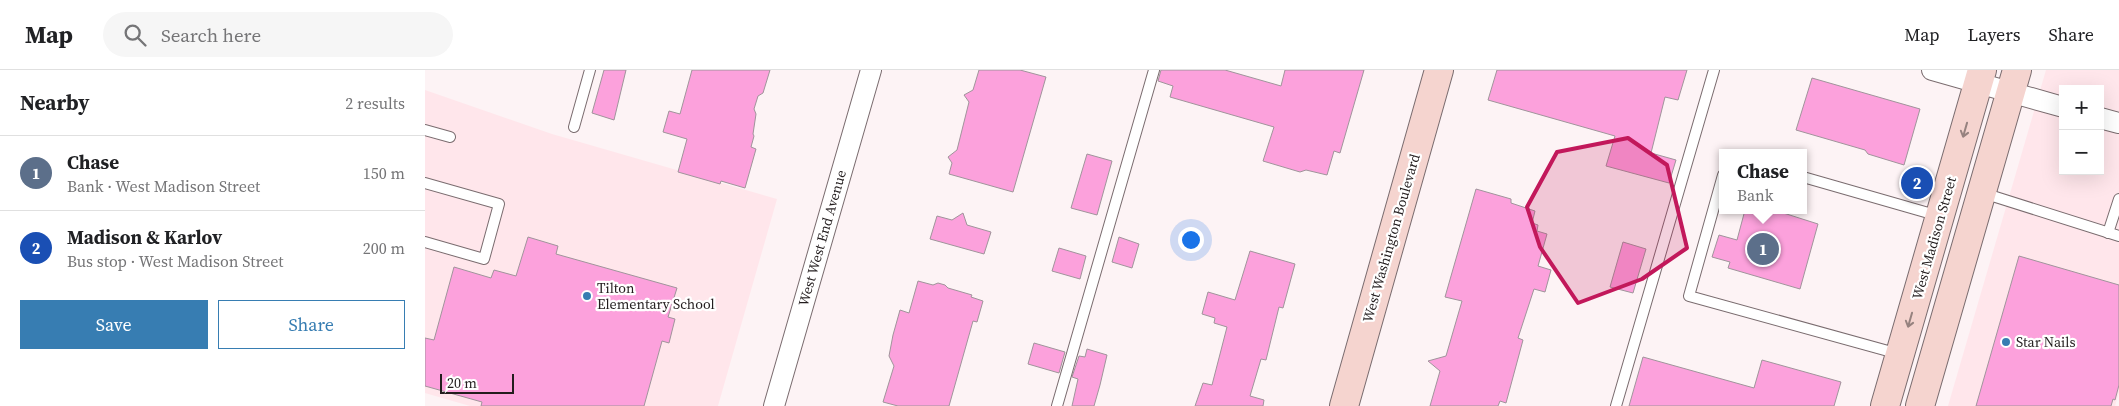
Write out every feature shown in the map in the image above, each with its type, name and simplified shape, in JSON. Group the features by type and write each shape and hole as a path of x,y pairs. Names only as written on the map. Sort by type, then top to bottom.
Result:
{"main road":[{"name":"West Washington Boulevard","path":"1343,406 1439,70"},
{"path":"1920,406 1982,192 1997,81"},
{"name":"West Madison Street","path":"1885,406 1940,216 1997,81"}],"street":[{"name":"West West End Avenue","path":"774,406 871,70"},
{"path":"1932,70 1997,81 2059,105"},
{"path":"2104,119 2119,123"}],"lane":[{"path":"574,126 590,70"},
{"path":"1057,406 1155,70"},
{"path":"1616,406 1713,70"},
{"path":"425,130 450,137"},
{"path":"1807,178 1940,216"},
{"path":"425,183 499,204 484,259 425,242"},
{"path":"1719,189 1689,296 1900,354"},
{"path":"1982,192 2119,236"},
{"path":"2108,233 2119,199"}],"highlighted area":[{"path":"1628,138 1667,165 1687,248 1642,279 1578,303 1540,247 1527,207 1557,152"}],"shaded area":[{"path":"2046,70 2119,70 2119,392 2115,406 1948,406"},
{"name":"Tilton Elementary School","path":"425,90 552,134 777,199 718,406 470,406 425,393"}],"building":[{"path":"604,70 626,70 614,120 592,113"},
{"path":"692,70 770,70 763,93 758,96 754,109 756,114 751,147 756,149 745,188 721,181 720,184 678,172 687,139 663,132 669,111 680,114"},
{"path":"979,70 1020,70 1046,77 1013,192 949,174 952,163 948,157 957,150 969,102 964,95 973,90"},
{"path":"1161,70 1225,70 1281,86 1285,70 1364,70 1340,153 1334,151 1327,175 1306,170 1300,172 1263,161 1274,127 1170,97 1173,86 1158,81"},
{"path":"1497,70 1687,70 1678,100 1665,97 1651,153 1676,160 1669,183 1606,166 1615,136 1488,100"},
{"path":"1812,78 1920,109 1904,165 1868,154 1865,150 1796,130"},
{"path":"1087,154 1112,161 1097,215 1071,208"},
{"path":"1476,189 1511,199 1511,203 1535,211 1532,223 1538,225 1537,231 1547,234 1538,266 1551,270 1545,292 1534,289 1518,338 1523,340 1506,403 1500,401 1498,406 1430,406 1440,371 1428,361 1446,356 1462,301 1445,297"},
{"path":"963,213 967,225 991,232 984,254 930,239 937,216 952,220"},
{"path":"1744,214 1787,214 1818,224 1800,289 1728,268 1730,262 1712,257 1719,235 1737,240"},
{"path":"528,237 558,246 556,254 677,288 668,317 675,319 669,343 662,341 644,406 481,406 482,402 425,386 425,338 434,340 454,267 491,278 494,270 516,276"},
{"path":"1119,237 1139,244 1132,268 1112,262"},
{"path":"1623,242 1646,249 1633,293 1610,287"},
{"path":"1059,248 1086,256 1080,279 1052,271"},
{"path":"1250,251 1295,264 1283,308 1279,307 1266,360 1261,359 1250,396 1264,400 1263,406 1195,406 1203,383 1212,385 1227,327 1214,323 1215,318 1202,314 1208,292 1235,300"},
{"path":"2019,256 2119,285 2119,385 2115,400 2113,399 2111,406 1976,406"},
{"path":"918,281 933,285 938,283 945,285 948,288 972,295 971,297 983,301 977,322 973,321 949,406 898,406 883,402 894,366 889,356 900,310 909,313"},
{"path":"1034,343 1065,352 1059,373 1028,364"},
{"path":"1087,349 1107,355 1100,385 1094,406 1072,406 1078,379 1072,377 1079,356 1085,357"},
{"path":"1643,357 1754,388 1762,360 1841,382 1834,406 1629,406"}],"place":[{"name":"Madison & Karlov","path":"1917,183"},
{"name":"Chase","path":"1763,249"},
{"name":"Tilton Elementary School","path":"587,296"},
{"name":"Star Nails","path":"2006,342"}]}
